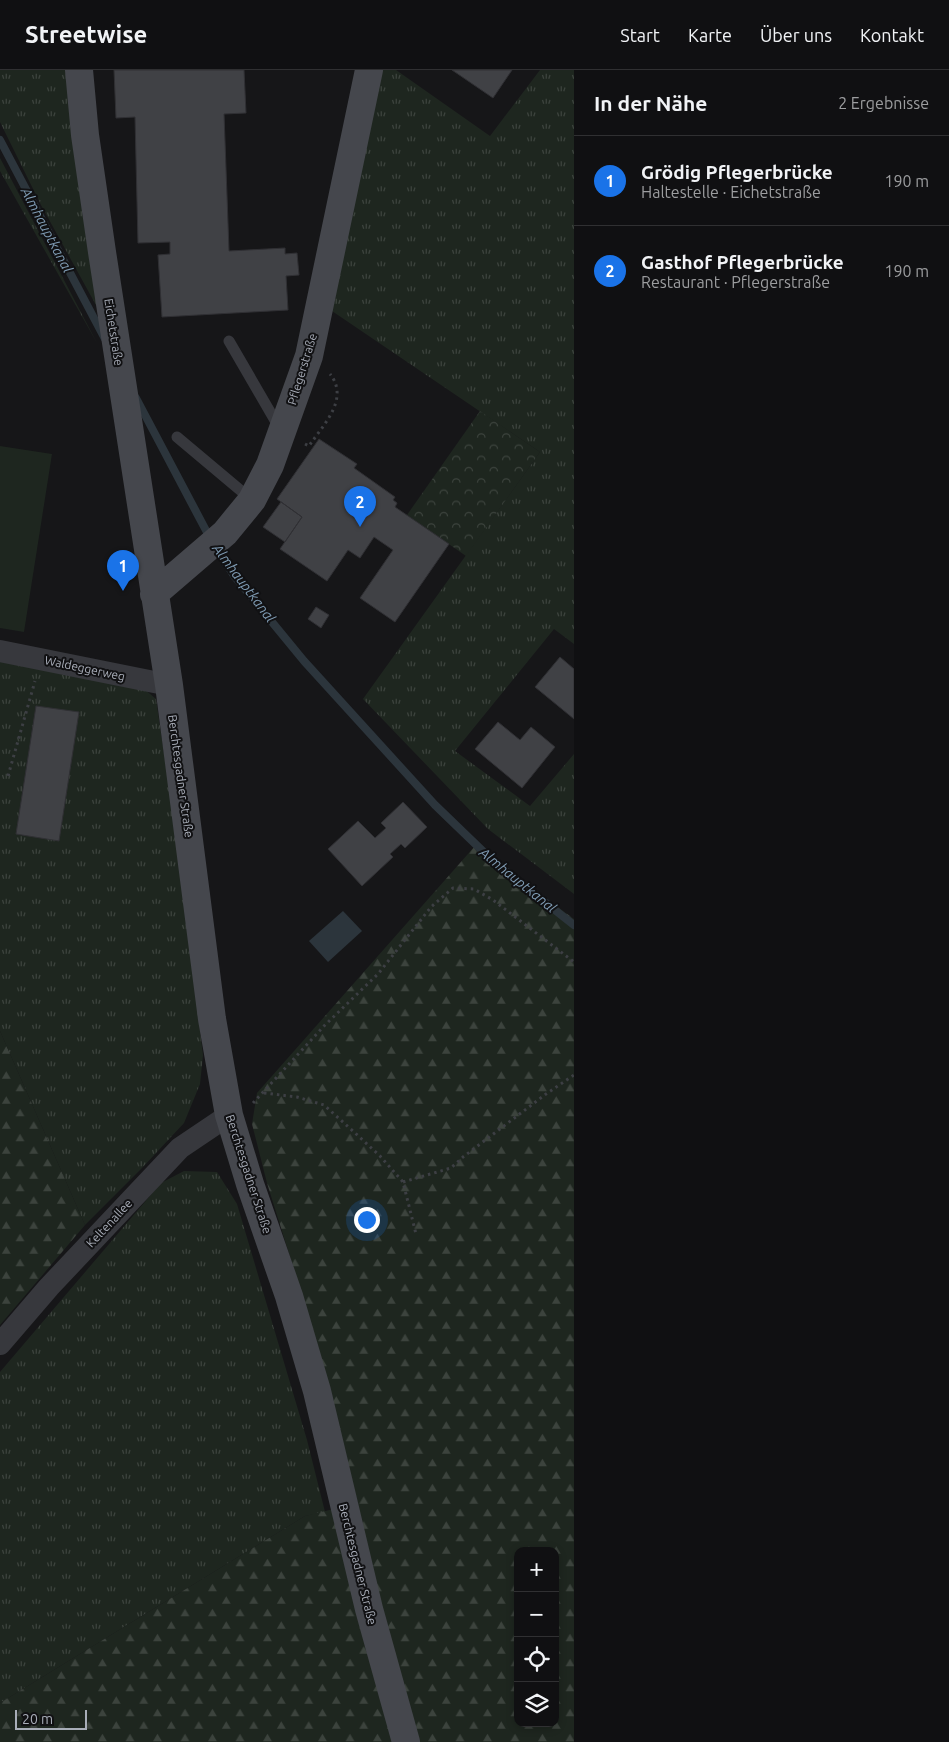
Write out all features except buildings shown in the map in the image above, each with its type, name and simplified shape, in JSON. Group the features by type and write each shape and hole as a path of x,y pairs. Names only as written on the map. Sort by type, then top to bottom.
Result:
{"main road":[{"name":"Eichetstraße","path":"79,70 85,135 154,594"},
{"name":"Pflegerstraße","path":"154,594 225,533 252,500 270,465 309,356 369,70"},
{"name":"Berchtesgadner Straße","path":"154,594 169,685 212,1019 241,1109 250,1184 290,1296 316,1392 369,1609 406,1742"}],"street":[{"name":"Waldeggerweg","path":"0,651 169,685"},
{"name":"Keltenallee","path":"0,1344 49,1287 180,1148 241,1109"}],"lane":[{"path":"229,341 282,433"},
{"path":"177,437 252,500"}],"path":[{"path":"8,776 41,659"},
{"path":"241,1109 263,1093 325,1025 378,974 431,907 453,888 474,889 493,900 574,962"},
{"path":"404,1182 451,1168 546,1094 574,1075"},
{"path":"263,1093 297,1097 324,1105 380,1156 404,1182 416,1234"}],"green space":[{"path":"0,70 67,70 71,129 97,307 41,205 0,122"},
{"path":"382,70 396,70 490,136 540,70 574,70 574,644 554,629 455,751 530,806 574,754 574,894 488,829 363,699 540,452 332,311"},
{"path":"0,158 97,343 0,171"},
{"path":"480,411 540,452 466,556 407,515"},
{"path":"0,446 52,454 24,632 0,628"},
{"path":"0,659 136,682 156,699 174,822 203,1055 200,1084 184,1123 85,1225 0,1031"},
{"path":"475,846 574,919 574,1742 0,1742 0,1703 305,1516 358,1503 301,1292 267,1183 252,1124 257,1093"},
{"path":"0,1031 85,1225 0,1325"},
{"path":"184,1171 217,1172 237,1204 307,1440 325,1512 305,1516 0,1703 0,1372 161,1183"}],"shaded area":[{"path":"343,911 362,931 328,962 309,941"}],"waterway":[{"name":"Almhauptkanal","path":"0,140 105,339"},
{"name":"Almhauptkanal","path":"136,398 210,538"},
{"name":"Almhauptkanal","path":"216,548 235,577 304,661 435,805 493,861 574,925"}],"place":[{"name":"Gasthof Pflegerbrücke","path":"360,527"},
{"name":"Grödig Pflegerbrücke","path":"123,591"}]}
